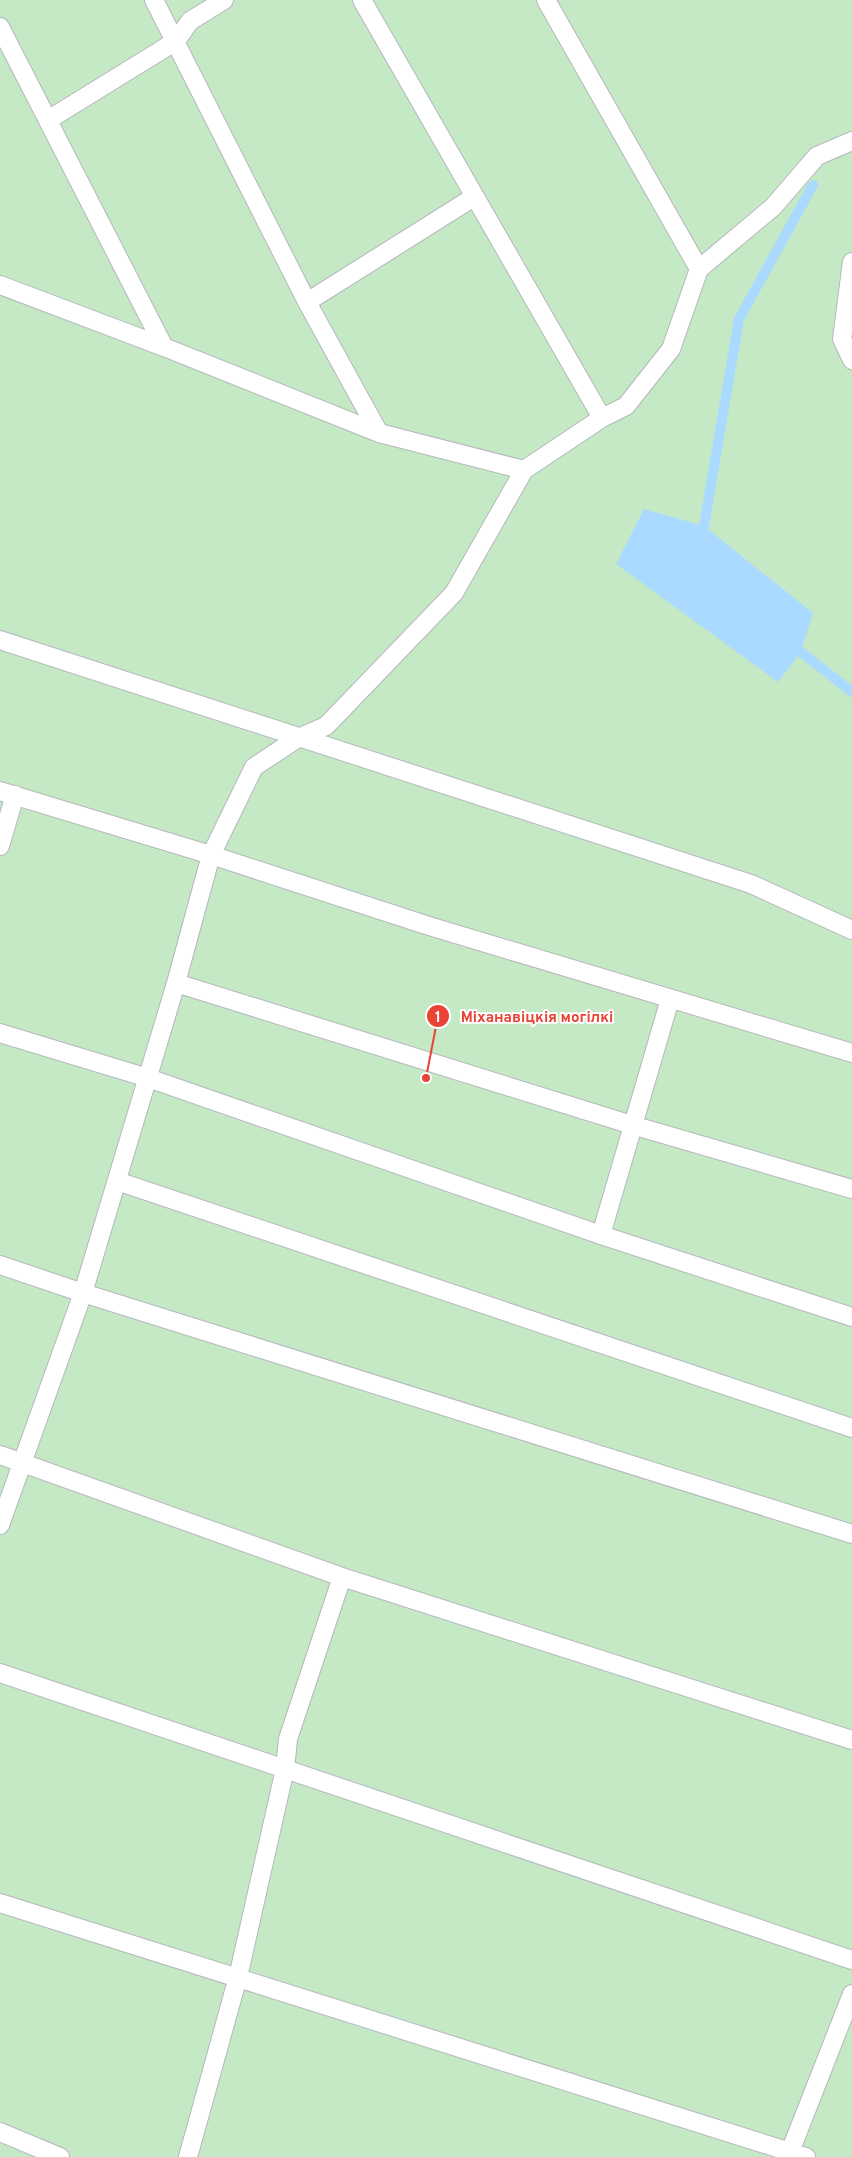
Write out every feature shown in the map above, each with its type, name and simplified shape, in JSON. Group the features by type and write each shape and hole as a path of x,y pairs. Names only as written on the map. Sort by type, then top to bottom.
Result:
{"lane":[{"path":"154,0 307,302 379,433"},
{"path":"48,120 176,41 190,20 224,0"},
{"path":"362,0 602,418"},
{"path":"553,3 699,268"},
{"path":"0,27 164,346"},
{"path":"0,1525 83,1293 176,983 211,855 254,767 298,738 326,726 454,593 524,470 602,418 626,406 671,349 699,268 773,207 817,156 852,141"},
{"path":"307,302 474,197"},
{"path":"852,262 842,339 852,360"},
{"path":"0,285 164,346 379,433 524,470"},
{"path":"0,640 751,884 852,930"},
{"path":"0,846 7,793 211,855 429,926 852,1053"},
{"path":"176,983 632,1125 852,1189"},
{"path":"601,1235 670,999"},
{"path":"0,1033 148,1078 601,1235 852,1317"},
{"path":"117,1181 852,1428"},
{"path":"0,1265 83,1293 852,1534"},
{"path":"0,1454 342,1577 852,1740"},
{"path":"188,2157 238,1977 285,1769 288,1739 342,1577"},
{"path":"0,1673 852,1960"},
{"path":"0,1902 795,2155 852,1994"},
{"path":"0,2132 60,2157"}],"green space":[{"path":"0,0 852,0 852,2157 0,2157"}],"water":[{"path":"644,509 704,526 813,613 801,652 778,682 616,564"}],"waterway":[{"path":"704,526 739,319 813,185"},
{"path":"801,652 852,692"}],"place":[{"name":"Міханавіцкія могілкі","path":"426,1078"}]}
